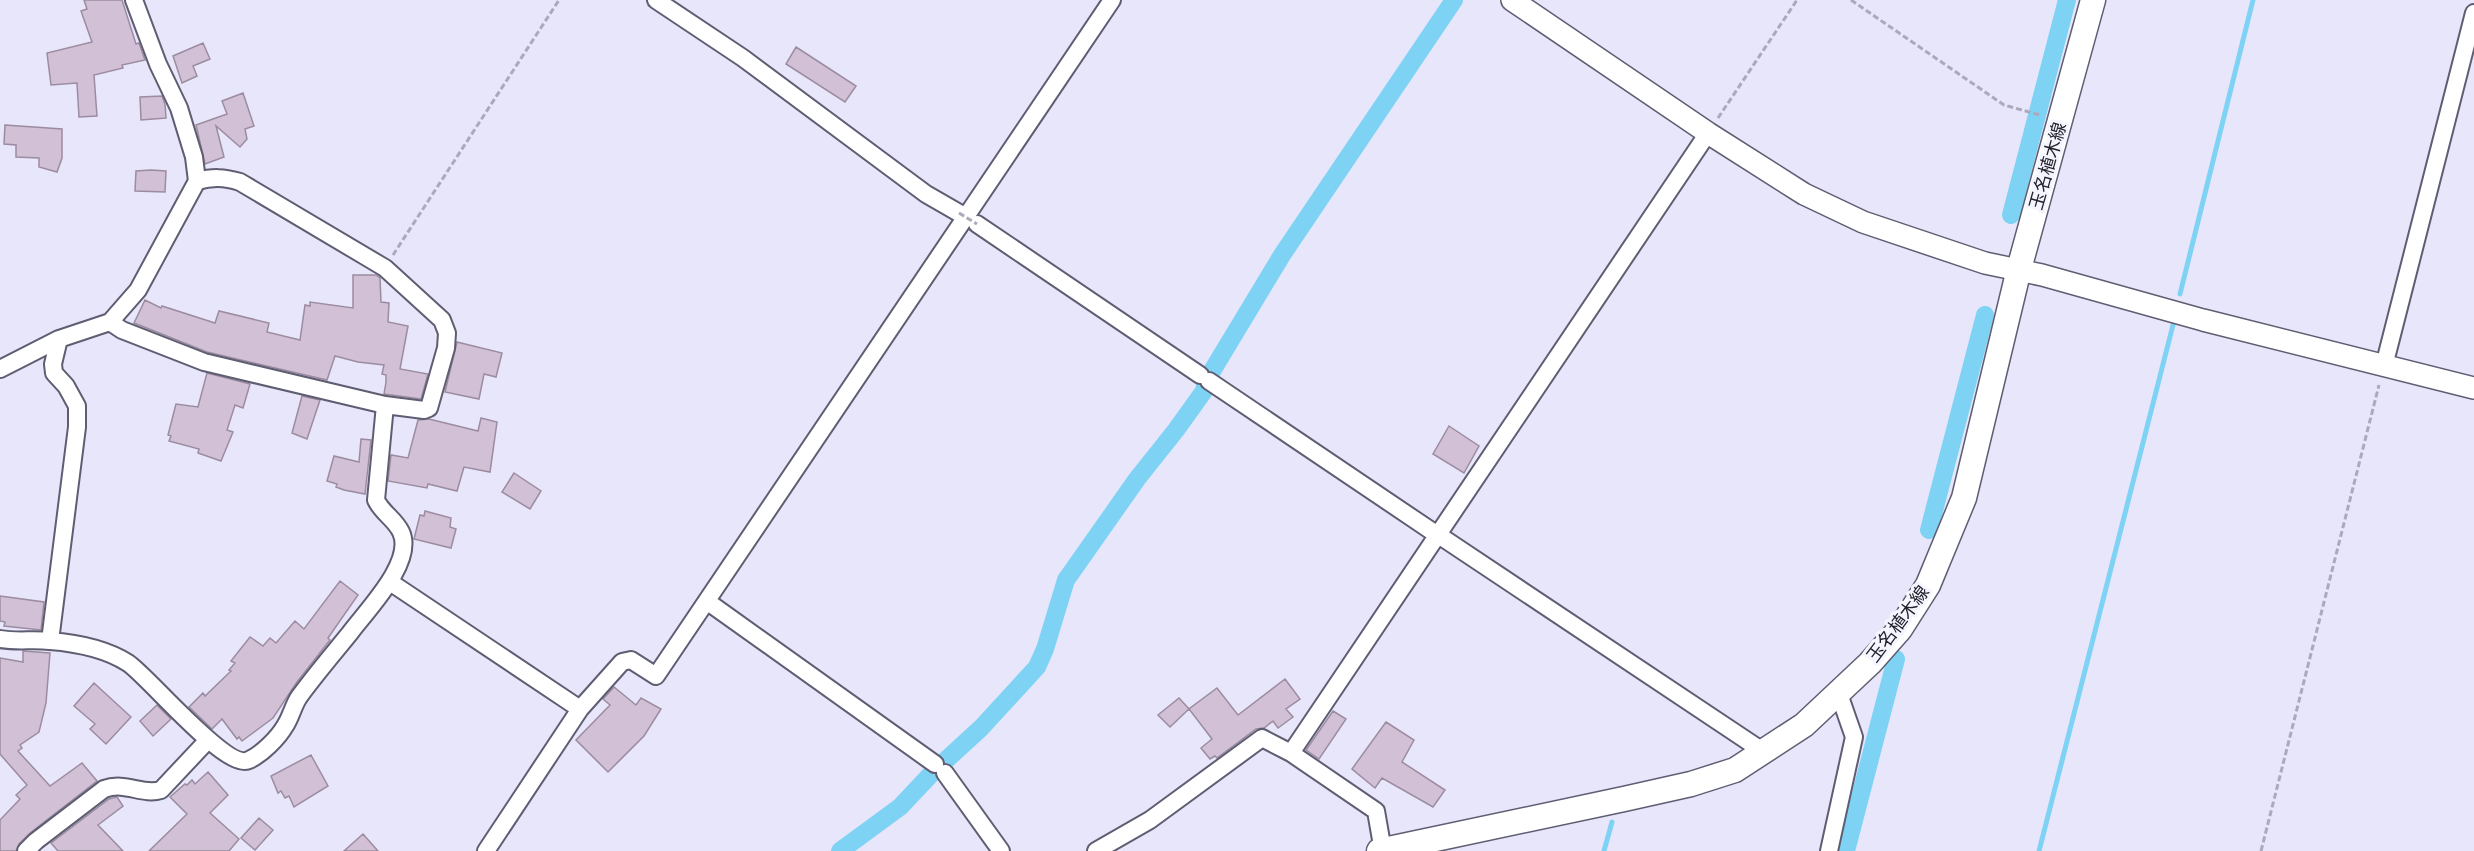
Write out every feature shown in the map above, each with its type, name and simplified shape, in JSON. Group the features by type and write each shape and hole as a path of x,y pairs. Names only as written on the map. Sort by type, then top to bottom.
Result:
{"main road":[{"name":"玉名植木線","path":"1382,851 1691,784 1735,770 1804,725 1870,663 1900,628 1928,585 1964,498 2013,268 2093,0"}],"street":[{"path":"0,369 59,339 110,322 138,290 196,181 194,157 179,108 158,64 134,0"},
{"path":"656,0 742,58 926,194 959,213"},
{"path":"486,851 580,709 622,662 631,660 656,676 1112,0"},
{"path":"1512,0 1708,133 1804,194 1853,218 1985,263 2013,268 2474,388"},
{"path":"2384,366 2474,13"},
{"path":"1291,753 1708,133"},
{"path":"110,322 122,330 204,362 385,405 424,410 429,408 446,348 447,333 442,320 385,268 240,182 228,178 212,177 196,181"},
{"path":"977,224 1764,752"},
{"path":"50,640 77,427 77,406 66,386 54,373 53,364 59,339"},
{"path":"0,639 50,640 99,649 128,663 208,740 239,761 248,761 270,743 285,725 297,700 390,582 402,555 404,542 400,531 380,509 376,500 385,405"},
{"path":"390,582 580,709"},
{"path":"708,602 940,768 1001,851"},
{"path":"1829,851 1854,736 1839,694"},
{"path":"1096,851 1150,820 1262,738 1291,753 1377,811 1382,851"},
{"path":"26,851 104,789 115,785 153,792 160,790 208,740"}],"path":[{"path":"385,268 559,0"},
{"path":"1708,133 1797,0"},
{"path":"1851,0 2004,105 2034,114"},
{"path":"959,213 977,224"},
{"path":"2261,851 2384,366"}],"building":[{"path":"84,0 122,0 136,44 139,43 145,60 94,75 97,116 79,117 77,83 51,85 47,53 92,42 81,11 87,9"},
{"path":"203,43 210,59 193,66 197,76 182,83 173,56"},
{"path":"796,47 856,86 845,102 786,64"},
{"path":"243,93 254,126 245,129 247,139 240,147 216,126 224,157 205,164 196,125 227,114 222,101"},
{"path":"162,96 166,118 141,120 140,97"},
{"path":"5,125 62,129 62,158 57,172 39,167 39,158 16,157 16,145 4,144"},
{"path":"136,171 166,171 165,192 135,191"},
{"path":"353,275 376,275 380,278 381,302 389,303 388,322 408,326 400,369 428,374 421,399 384,394 386,375 382,374 384,365 335,356 327,380 207,352 134,323 145,300 161,308 162,306 215,323 219,311 269,323 267,332 300,340 305,305 310,306 310,302 353,308"},
{"path":"457,342 502,353 496,377 484,374 479,399 445,392"},
{"path":"207,373 250,384 243,408 235,405 227,430 233,432 221,461 198,453 199,449 169,441 171,436 168,435 176,404 198,407"},
{"path":"302,396 320,400 307,439 292,433"},
{"path":"481,418 497,422 490,472 464,467 457,491 428,484 427,488 388,481 391,455 408,458 418,420 429,419 478,431"},
{"path":"1449,426 1479,446 1464,473 1433,454"},
{"path":"361,439 371,440 365,494 344,490 336,487 337,484 327,481 334,456 359,462"},
{"path":"514,473 541,491 530,509 502,492"},
{"path":"425,511 451,518 450,527 456,529 451,548 414,539 420,515 424,516"},
{"path":"340,581 358,595 328,638 330,640 297,682 273,718 242,741 239,737 237,739 222,719 212,729 189,707 203,693 205,696 231,671 229,670 235,663 231,661 250,637 263,646 270,638 276,643 295,621 304,629"},
{"path":"0,596 44,602 41,630 4,626 5,622 0,621"},
{"path":"23,651 50,653 46,703 39,732 20,745 22,748 18,751 50,786 82,763 97,781 30,833 19,844 16,851 0,851 0,820 20,799 16,795 27,785 0,754 0,658 23,662"},
{"path":"1285,679 1300,699 1286,709 1293,717 1278,728 1273,721 1264,728 1256,729 1217,758 1215,756 1210,759 1201,748 1212,739 1189,709 1217,688 1238,715"},
{"path":"94,683 131,717 106,744 90,729 95,724 74,706"},
{"path":"614,687 636,705 641,698 661,709 644,736 608,772 576,740 610,705 603,699"},
{"path":"1179,698 1189,709 1170,727 1158,715"},
{"path":"157,705 171,719 153,736 140,721"},
{"path":"1333,711 1346,719 1319,759 1306,750"},
{"path":"1386,722 1414,740 1402,762 1445,790 1433,807 1382,778 1375,788 1352,769"},
{"path":"311,755 328,786 294,807 289,796 285,798 281,791 278,793 271,776"},
{"path":"208,772 228,795 210,813 239,839 229,851 149,851 187,814 170,797 192,780 195,784"},
{"path":"117,797 123,806 98,825 123,851 58,851 51,843 109,799"},
{"path":"259,818 273,830 255,850 241,838"},
{"path":"363,834 378,851 344,851"}],"waterway":[{"path":"840,851 900,807 933,772 981,728 1037,667 1045,649 1066,580 1137,479 1204,391 1206,381 1282,255 1454,0"},
{"path":"2011,215 2067,0"},
{"path":"2180,294 2253,0"},
{"path":"1929,530 1985,315"},
{"path":"2039,851 2173,325"},
{"path":"1846,851 1896,659"},
{"path":"1604,851 1612,822"}]}
